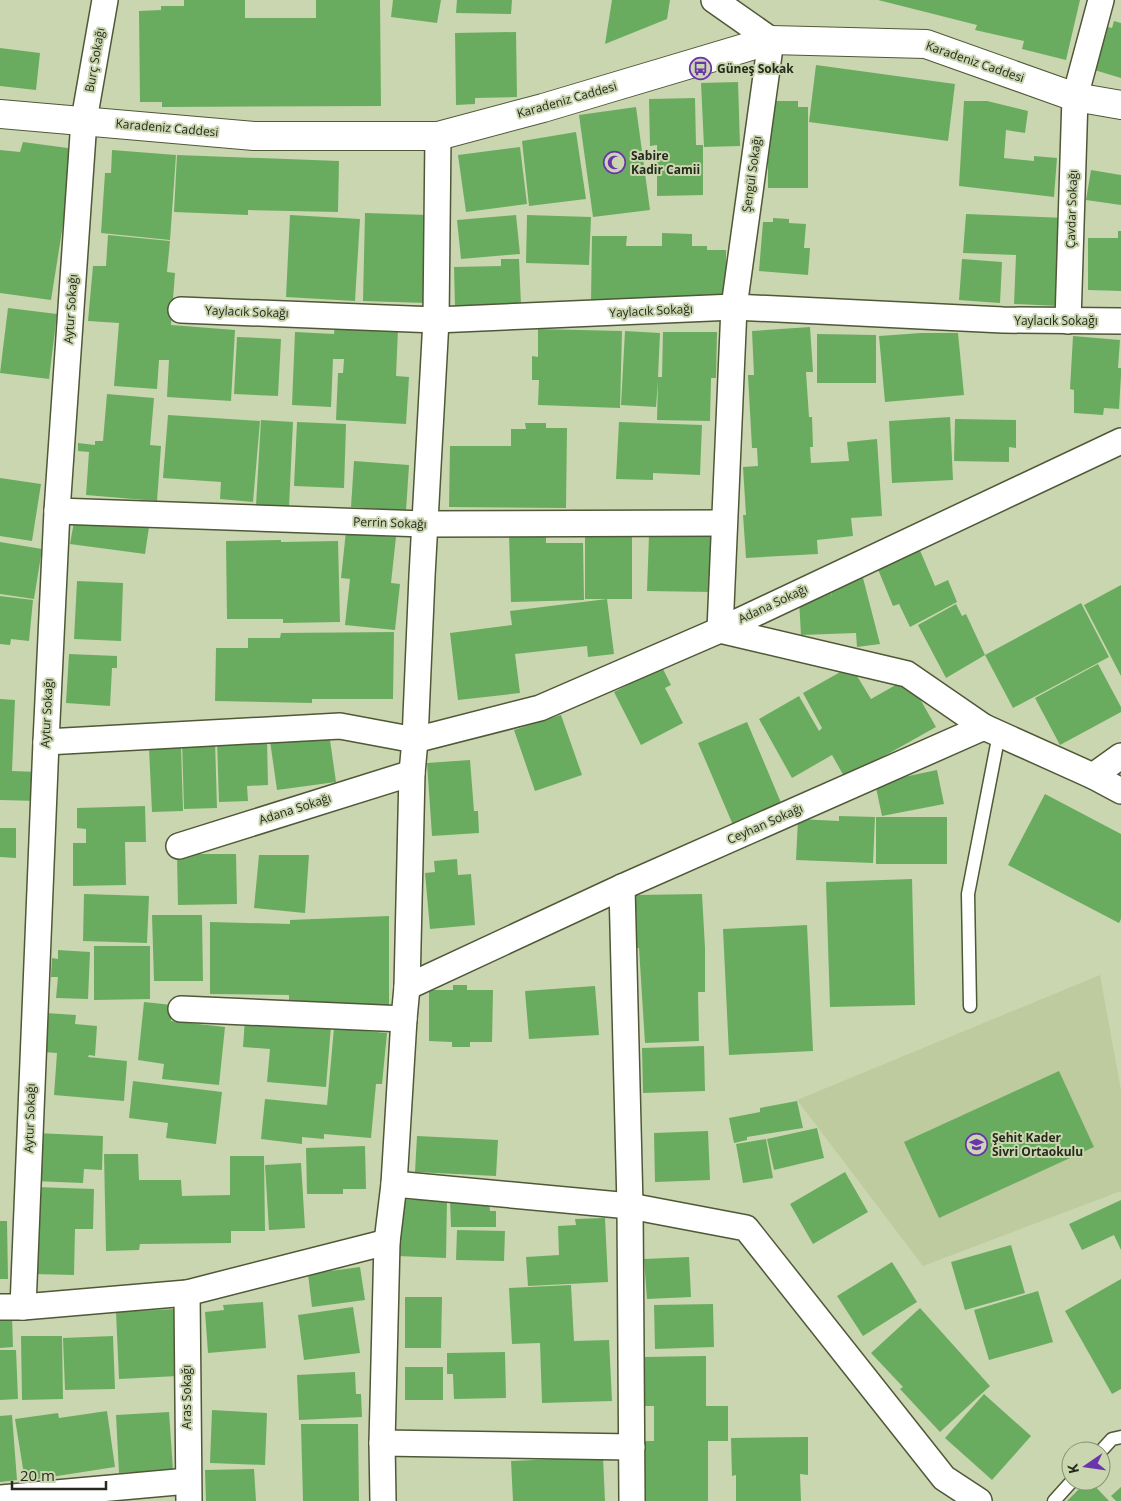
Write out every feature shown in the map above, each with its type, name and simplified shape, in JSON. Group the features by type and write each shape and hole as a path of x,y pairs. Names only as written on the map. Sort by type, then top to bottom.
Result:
{"main road":[{"name":"Karadeniz Caddesi","path":"0,114 254,136 438,136 543,108 771,40 926,44 1075,97 1121,105"}],"street":[{"name":"Burç Sokağı","path":"84,120 105,0"},
{"path":"714,0 771,40"},
{"name":"Çavdar Sokağı","path":"1068,321 1075,97 1101,0"},
{"name":"Şengül Sokağı","path":"720,630 723,523 734,307 771,40"},
{"name":"Aytur Sokağı","path":"11,1307 46,742 57,512 84,120"},
{"path":"382,1501 387,1242 394,1184 407,987 412,773 416,740 424,524 436,320 438,136"},
{"name":"Yaylacık Sokağı","path":"181,310 436,320 734,307 1003,320 1121,321"},
{"name":"Adana Sokağı","path":"416,740 540,708 720,630 1121,441"},
{"name":"Perrin Sokağı","path":"57,512 424,524 723,523"},
{"path":"720,630 907,674 992,731 1093,776 1121,791"},
{"path":"46,742 340,726 416,740"},
{"name":"Ceyhan Sokağı","path":"407,987 622,887 992,731"},
{"path":"1093,776 1121,756"},
{"name":"Adana Sokağı","path":"179,846 412,773"},
{"path":"622,887 630,1206 632,1501"},
{"path":"181,1009 404,1019"},
{"path":"394,1184 630,1206 746,1228 944,1478 979,1501"},
{"path":"11,1307 187,1293 387,1242"},
{"name":"Aras Sokağı","path":"187,1293 188,1491"},
{"path":"382,1443 632,1446"},
{"path":"0,1498 188,1491"}],"lane":[{"path":"970,1006 968,894 992,731"},
{"path":"1054,1501 1063,1491"}],"shaded area":[{"name":"Şehit Kader Sivri Ortaokulu","path":"1100,975 1121,1090 1121,1191 923,1266 797,1100"}],"building":[{"path":"184,0 245,0 245,18 316,18 316,0 380,0 381,106 162,107 162,102 140,102 139,11 161,10 161,6 184,6"},
{"path":"393,0 441,0 437,23 391,17"},
{"path":"457,0 512,0 511,14 456,13"},
{"path":"612,0 670,0 667,19 605,44"},
{"path":"878,0 1080,0 1066,60 1022,49 1024,41 975,30 977,25"},
{"path":"1114,21 1121,23 1121,78 1091,69 1104,26 1112,28"},
{"path":"516,32 517,97 475,98 475,104 456,105 455,33"},
{"path":"0,48 40,53 36,90 0,86"},
{"path":"816,65 955,84 948,141 809,122"},
{"path":"738,82 740,146 704,147 701,83"},
{"path":"695,98 696,145 703,145 703,195 657,196 657,145 650,146 649,99"},
{"path":"768,101 798,101 798,107 808,107 808,188 768,188"},
{"path":"964,101 987,101 1028,111 1025,133 1006,130 1004,158 1034,161 1034,156 1057,158 1054,197 959,186"},
{"name":"Sabire Kadir Camii","path":"636,107 650,210 593,217 579,115"},
{"path":"576,132 586,199 529,206 522,141"},
{"path":"23,142 75,149 51,300 0,293 0,150 20,152"},
{"path":"520,147 527,204 466,212 458,155"},
{"path":"112,150 176,155 170,240 101,233 105,173 111,173"},
{"path":"177,155 339,161 338,212 248,210 248,215 174,212"},
{"path":"1091,170 1121,175 1121,205 1086,200"},
{"path":"365,213 428,215 426,303 363,301"},
{"path":"966,214 1066,218 1059,306 1014,304 1016,255 963,253"},
{"path":"290,215 360,219 355,301 286,297"},
{"path":"516,215 520,254 461,259 457,220"},
{"path":"527,215 591,217 589,265 526,263"},
{"path":"773,218 789,219 789,223 806,224 804,248 810,248 808,275 759,271 763,222 773,222"},
{"path":"1118,231 1121,231 1121,291 1088,290 1088,238 1118,238"},
{"path":"662,233 692,234 692,246 707,246 707,250 726,250 726,262 732,262 731,276 725,276 725,298 661,297 661,304 591,302 592,236 627,236 626,246 662,246"},
{"path":"108,235 170,241 167,272 175,273 171,325 235,330 231,401 167,397 169,360 159,360 157,389 114,386 119,323 88,321 93,266 106,266"},
{"path":"501,259 519,259 521,305 455,307 454,267 501,266"},
{"path":"962,259 1002,262 1000,303 959,300"},
{"path":"8,308 57,314 49,379 0,373"},
{"path":"335,322 398,329 396,376 409,377 406,424 336,420 338,373 343,373 344,359 333,359 331,407 292,405 295,332 334,334"},
{"path":"810,327 813,372 806,372 809,417 812,417 813,447 810,447 811,463 849,461 847,442 877,439 882,516 851,518 853,536 817,540 818,554 746,558 743,515 746,515 743,467 758,466 757,448 752,448 748,375 754,375 752,331"},
{"path":"538,329 622,331 620,408 538,405 539,380 532,380 532,356 538,357"},
{"path":"625,331 660,333 658,377 662,377 663,332 717,332 716,378 711,378 710,421 657,420 658,381 656,407 621,405"},
{"path":"958,333 964,395 885,402 879,336"},
{"path":"817,334 876,335 876,383 817,383"},
{"path":"1073,336 1120,340 1118,368 1121,368 1119,409 1104,408 1103,415 1074,413 1074,390 1070,389"},
{"path":"237,337 281,339 278,396 234,394"},
{"path":"107,394 154,398 150,445 161,446 157,501 86,495 89,452 78,451 78,443 95,445 95,441 103,441"},
{"path":"168,415 260,421 253,502 220,499 221,482 163,478"},
{"path":"950,417 953,480 892,483 889,421"},
{"path":"955,419 1016,420 1016,448 1009,447 1009,462 954,461"},
{"path":"261,420 293,422 289,507 256,505"},
{"path":"297,422 346,424 344,488 294,486"},
{"path":"619,422 702,425 700,475 653,473 653,480 616,479"},
{"path":"525,423 546,423 546,428 567,428 566,508 449,507 450,446 511,446 511,429 526,429"},
{"path":"354,461 409,465 406,511 351,507"},
{"path":"0,478 41,484 32,541 0,536"},
{"path":"75,516 149,527 145,554 70,544"},
{"path":"585,529 632,529 632,599 585,599"},
{"path":"346,531 396,537 391,583 400,584 395,630 345,625 350,579 341,578"},
{"path":"546,534 546,543 583,543 584,600 511,602 509,535"},
{"path":"649,535 714,536 713,592 647,591"},
{"path":"281,540 281,542 338,541 340,622 283,623 283,619 227,619 226,541"},
{"path":"0,542 42,549 34,599 0,594"},
{"path":"919,548 935,586 948,580 957,602 910,627 899,604 893,606 877,567"},
{"path":"862,574 880,644 857,647 856,633 801,635 799,600 831,583 832,598 832,583"},
{"path":"77,581 123,583 121,641 74,639"},
{"path":"1121,585 1121,676 1084,605"},
{"path":"0,596 33,600 29,641 11,639 10,645 0,644"},
{"path":"607,599 614,654 588,657 587,646 515,654 520,693 458,700 450,633 512,625 510,611"},
{"path":"1081,603 1109,657 1013,708 985,655"},
{"path":"956,604 962,616 966,614 985,655 946,678 918,625"},
{"path":"394,632 393,699 312,699 312,703 215,701 216,648 248,648 248,638 280,638 281,633"},
{"path":"69,654 117,656 117,668 112,668 110,706 66,703"},
{"path":"1098,664 1121,707 1121,712 1060,745 1035,698"},
{"path":"851,666 871,699 908,678 936,727 845,778 832,755 792,778 759,719 799,696 819,731 822,728 803,693"},
{"path":"662,667 671,685 665,688 683,723 641,745 614,692"},
{"path":"0,699 15,700 12,771 39,772 38,801 0,800"},
{"path":"561,715 582,775 535,791 514,730"},
{"path":"747,722 782,805 733,825 698,743"},
{"path":"329,733 336,782 277,790 270,741"},
{"path":"267,739 268,785 247,786 248,801 219,802 217,740"},
{"path":"215,740 217,808 184,809 182,741"},
{"path":"181,747 183,811 152,812 149,748"},
{"path":"470,760 474,811 478,811 479,833 432,836 427,763"},
{"path":"937,770 944,804 882,816 875,783"},
{"path":"1045,794 1121,834 1121,919 1119,923 1008,865"},
{"path":"145,806 146,842 125,842 126,885 73,886 73,843 86,843 86,829 77,828 77,808"},
{"path":"839,816 875,817 873,863 796,860 798,819 839,821"},
{"path":"876,817 947,817 947,864 876,864"},
{"path":"0,828 16,828 16,858 0,857"},
{"path":"177,854 236,854 237,904 178,905"},
{"path":"259,855 309,855 305,913 254,908"},
{"path":"457,859 458,875 471,874 475,925 430,929 425,873 435,872 434,861"},
{"path":"912,879 915,1005 830,1007 826,882"},
{"path":"84,894 149,896 147,943 83,941"},
{"path":"702,894 705,992 698,992 699,1041 645,1043 639,948 635,948 635,895"},
{"path":"152,915 202,915 203,981 154,981"},
{"path":"389,916 389,1007 289,1006 289,995 210,994 210,922 290,924 290,920"},
{"path":"807,925 813,1051 729,1055 723,929"},
{"path":"94,946 150,946 150,999 94,1000"},
{"path":"58,950 90,952 88,999 56,998 58,977 51,977 52,958 58,959"},
{"path":"453,985 467,985 467,990 493,990 492,1042 470,1042 470,1047 452,1047 452,1042 429,1041 429,990 453,990"},
{"path":"595,986 599,1035 529,1039 525,991"},
{"path":"144,1002 172,1005 171,1021 225,1027 219,1085 162,1079 164,1064 138,1060"},
{"path":"46,1013 76,1015 75,1024 97,1026 95,1056 89,1055 88,1057 127,1061 124,1101 54,1095 57,1053 43,1052"},
{"path":"245,1019 331,1026 326,1087 267,1082 270,1049 243,1047"},
{"path":"334,1028 387,1033 382,1084 376,1084 371,1138 324,1134 324,1139 302,1137 302,1144 261,1139 265,1099 327,1105"},
{"path":"704,1046 705,1091 643,1093 642,1048"},
{"path":"1059,1071 1094,1147 939,1218 904,1142"},
{"path":"133,1081 222,1092 216,1144 166,1138 168,1123 129,1118"},
{"path":"797,1101 803,1128 747,1137 747,1140 734,1143 729,1118 760,1112 760,1108"},
{"path":"817,1128 824,1158 774,1170 767,1139"},
{"path":"708,1131 710,1180 655,1182 654,1133"},
{"path":"35,1133 103,1136 102,1170 84,1169 83,1183 33,1181"},
{"path":"417,1136 498,1140 496,1176 415,1172"},
{"path":"766,1139 773,1178 743,1183 736,1144"},
{"path":"365,1146 366,1189 343,1189 343,1194 307,1194 306,1148"},
{"path":"104,1154 138,1154 139,1180 181,1180 182,1196 230,1195 230,1156 264,1156 265,1231 231,1231 231,1243 140,1244 139,1250 106,1251"},
{"path":"301,1163 305,1228 269,1230 265,1165"},
{"path":"845,1172 868,1212 813,1244 790,1204"},
{"path":"35,1187 94,1189 93,1229 75,1229 74,1275 33,1274"},
{"path":"398,1199 447,1201 446,1258 397,1256"},
{"path":"489,1199 490,1211 496,1211 496,1227 451,1227 450,1200"},
{"path":"1121,1200 1121,1250 1114,1235 1082,1250 1069,1224"},
{"path":"605,1218 608,1282 528,1286 526,1257 559,1255 558,1226 576,1225 575,1219"},
{"path":"0,1221 7,1221 8,1279 0,1279"},
{"path":"457,1230 505,1231 504,1261 456,1260"},
{"path":"1011,1245 1025,1293 965,1310 951,1262"},
{"path":"689,1257 691,1297 647,1299 644,1259"},
{"path":"892,1262 917,1302 863,1336 837,1296"},
{"path":"360,1267 365,1300 312,1307 308,1274"},
{"path":"1121,1279 1121,1389 1112,1394 1065,1311"},
{"path":"571,1285 574,1341 609,1340 612,1401 542,1403 540,1343 512,1344 509,1288"},
{"path":"1038,1291 1053,1342 989,1360 974,1310"},
{"path":"405,1297 442,1297 441,1348 405,1348"},
{"path":"263,1302 266,1348 208,1353 205,1312 224,1310 223,1305"},
{"path":"713,1304 714,1347 655,1349 654,1305"},
{"path":"353,1307 360,1353 304,1360 298,1315"},
{"path":"920,1308 990,1386 940,1432 900,1389 903,1387 871,1353"},
{"path":"175,1309 178,1376 119,1379 116,1312"},
{"path":"0,1316 12,1316 13,1347 0,1348"},
{"path":"21,1336 62,1336 63,1399 22,1400"},
{"path":"113,1336 115,1389 65,1390 63,1338"},
{"path":"0,1350 16,1350 18,1399 0,1400"},
{"path":"505,1352 506,1398 454,1399 453,1374 447,1374 447,1353"},
{"path":"706,1356 706,1406 728,1406 728,1441 708,1441 708,1501 637,1501 636,1441 654,1441 654,1406 643,1406 643,1357"},
{"path":"405,1367 443,1367 443,1400 405,1400"},
{"path":"355,1372 356,1394 361,1394 362,1417 299,1420 297,1375"},
{"path":"984,1394 1031,1436 992,1480 945,1438"},
{"path":"212,1410 267,1413 265,1465 210,1463"},
{"path":"107,1411 115,1467 25,1481 15,1419 58,1413 59,1418"},
{"path":"169,1412 173,1470 119,1473 116,1415"},
{"path":"12,1415 17,1480 0,1482 0,1416"},
{"path":"301,1424 358,1424 359,1501 303,1501"},
{"path":"808,1437 808,1475 800,1474 801,1501 736,1501 736,1475 732,1476 731,1438"},
{"path":"603,1457 605,1501 513,1501 511,1461"},
{"path":"254,1469 256,1501 206,1501 205,1470"},
{"path":"1121,1487 1121,1501 1116,1501 1111,1496"},
{"path":"1077,1491 1100,1491 1109,1501 1067,1501"}],"place":[{"name":"Güneş Sokak","path":"701,69"},
{"name":"Sabire Kadir Camii","path":"615,163"},
{"name":"Şehit Kader Sivri Ortaokulu","path":"976,1145"}]}
